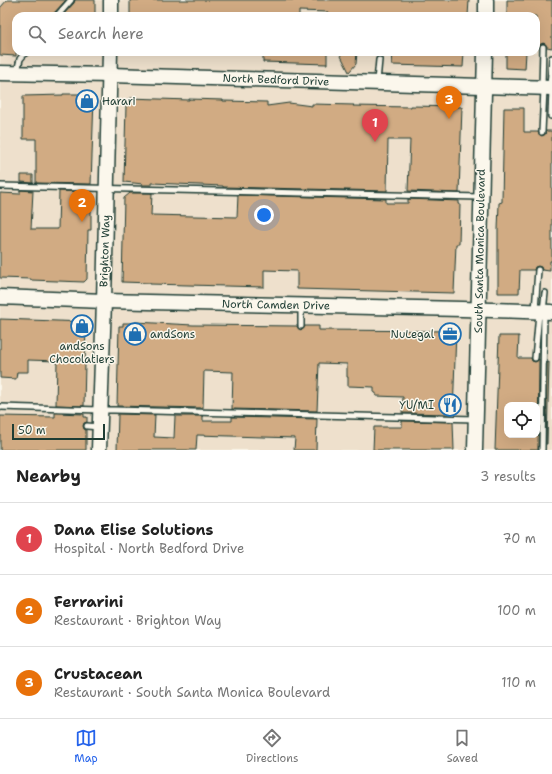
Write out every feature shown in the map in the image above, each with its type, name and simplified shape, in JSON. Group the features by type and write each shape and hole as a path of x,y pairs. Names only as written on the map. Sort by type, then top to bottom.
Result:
{"street":[{"path":"111,0 111,12"},
{"path":"486,0 486,12"},
{"name":"Brighton Way","path":"99,450 93,426 100,410 110,56"},
{"name":"South Santa Monica Boulevard","path":"475,450 485,56"},
{"name":"North Bedford Drive","path":"0,73 548,88"},
{"name":"North Camden Drive","path":"0,297 104,301 478,309 543,312"}],"lane":[{"path":"60,12 71,0"},
{"path":"543,47 551,116"},
{"path":"17,73 20,59 23,56"},
{"path":"542,132 552,58"},
{"path":"377,83 379,60"},
{"path":"0,186 481,197"},
{"path":"538,270 543,312 544,338 542,450"},
{"path":"535,358 545,293"},
{"path":"301,305 301,326"},
{"path":"0,407 476,419"}],"shaded area":[{"path":"0,0 552,0 552,450 0,450"}],"building":[{"path":"7,0 66,0 55,12 12,12 12,56 0,55 0,8"},
{"path":"75,0 95,0 95,12 66,12"},
{"path":"130,0 469,0 468,12 130,12"},
{"path":"507,0 552,0 552,48 547,47 543,43 540,45 540,12 507,12"},
{"path":"263,56 327,56 327,64 263,62"},
{"path":"341,56 357,56 356,64 349,72"},
{"path":"393,56 464,56 463,67 392,65"},
{"path":"506,56 526,56 525,69 506,68"},
{"path":"92,94 94,98 91,184 36,183 36,139 23,139 23,96"},
{"path":"129,98 267,102 267,106 289,103 312,106 312,104 462,107 459,193 408,191 410,140 388,140 387,191 223,187 152,183 152,185 141,185 143,184 124,182 126,105 129,105"},
{"path":"504,108 524,108 524,132 538,132 542,136 546,131 552,131 552,261 550,261 550,271 542,270 541,267 538,266 535,267 534,270 520,270 519,293 498,293 498,230 499,203 502,202"},
{"path":"21,175 33,175 33,183 21,182"},
{"path":"20,190 33,191 31,229 58,229 59,191 91,192 91,230 88,230 87,279 84,282 0,278 0,193 20,194"},
{"path":"130,193 152,193 151,215 237,217 238,195 386,199 386,203 408,203 408,199 459,201 459,244 456,244 454,293 297,289 297,271 264,270 264,287 122,282 124,198"},
{"path":"0,319 86,322 84,406 56,405 57,361 28,360 28,372 17,372 16,379 0,378"},
{"path":"135,322 193,325 297,326 301,330 305,326 319,326 319,330 456,331 453,414 402,413 403,397 376,396 376,393 374,393 374,387 348,386 347,364 319,363 317,411 232,409 233,372 204,371 203,408 117,406 119,326 123,326 123,323"},
{"path":"499,336 519,336 518,358 531,358 532,361 535,362 539,359 539,402 504,402 504,438 538,438 538,450 495,450"},
{"path":"547,359 547,363 549,362 546,444"},
{"path":"55,413 84,414 84,417 87,417 87,422 84,423 83,426 86,430 86,450 0,450 0,416 55,417"},
{"path":"118,414 155,415 154,437 174,438 175,416 203,416 203,421 232,421 232,417 317,419 316,450 294,450 295,438 197,435 196,450 117,450"},
{"path":"402,421 453,422 454,450 373,450 374,427 402,427"}],"place":[{"name":"Harari","path":"87,101"},
{"name":"Crustacean","path":"449,119"},
{"name":"Dana Elise Solutions","path":"375,142"},
{"name":"Ferrarini","path":"82,222"},
{"name":"andSons Chocolatiers","path":"82,326"},
{"name":"andSons","path":"135,334"},
{"name":"NuLegal","path":"450,334"},
{"name":"YU/MI","path":"450,405"}]}
